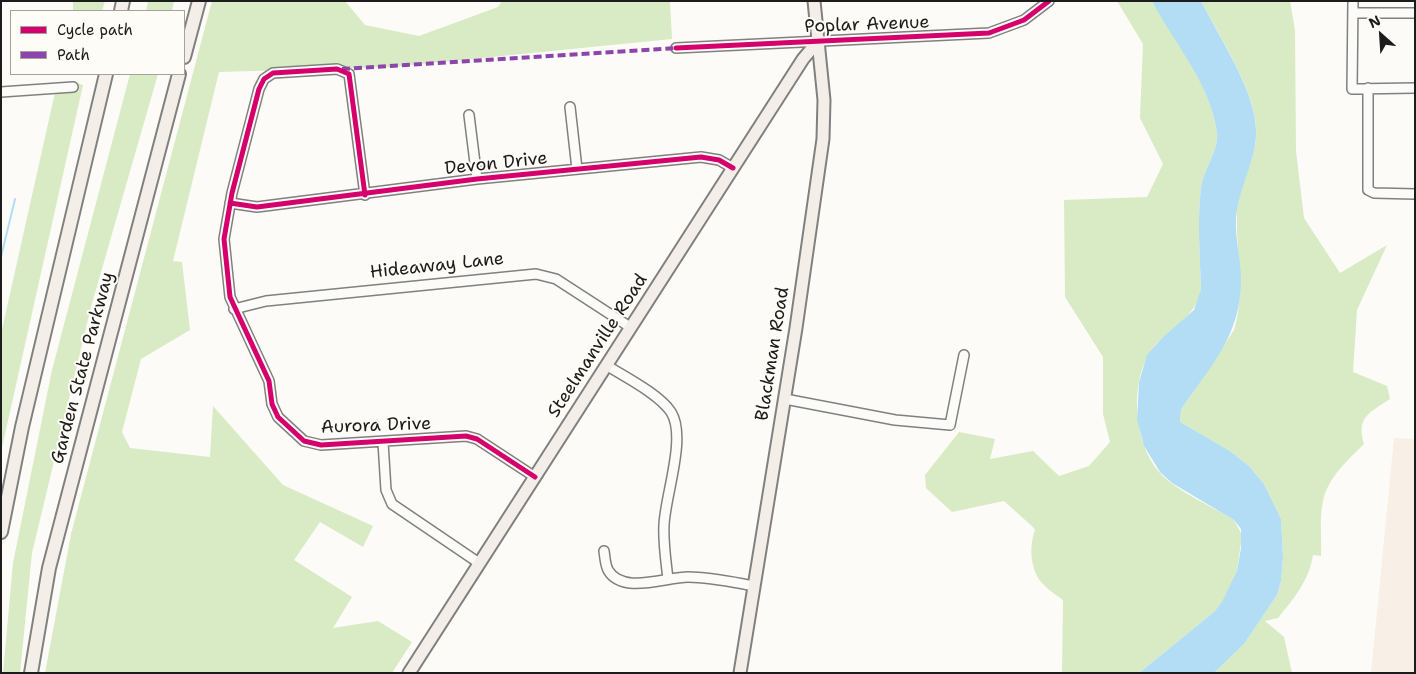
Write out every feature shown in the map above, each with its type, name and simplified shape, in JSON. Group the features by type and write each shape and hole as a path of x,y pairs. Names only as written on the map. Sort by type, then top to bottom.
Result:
{"highway":[{"path":"185,53 199,1"},
{"path":"1,532 22,427 106,75"},
{"name":"Garden State Parkway","path":"30,673 49,568 179,75"}],"main road":[{"name":"Blackman Road","path":"740,673 785,399 822,139 824,100 814,1"},
{"name":"Steelmanville Road","path":"409,673 802,59 819,40"}],"street":[{"name":"Poplar Avenue","path":"676,48 997,32 1024,20 1049,1"},
{"path":"1353,1 1352,89 1415,88"},
{"path":"1353,13 1415,14"},
{"name":"Aurora Drive","path":"364,195 352,83 349,74 338,69 273,73 266,77 259,89 230,203 224,239 230,297 269,381 272,404 278,417 304,441 321,445 466,436 476,439 535,477"},
{"path":"1,92 73,87"},
{"path":"1368,88 1368,190 1372,193 1415,194"},
{"path":"570,106 577,169"},
{"path":"469,116 477,179"},
{"name":"Devon Drive","path":"230,203 257,207 364,195 477,179 701,157 719,160 733,168"},
{"name":"Hideaway Lane","path":"234,309 273,300 536,274 556,279 630,328"},
{"path":"785,399 895,420 950,425 964,355"},
{"path":"606,365 658,399 671,412 675,420 677,440 664,524 668,579"},
{"path":"383,442 386,490 392,504 479,563"},
{"path":"604,551 607,569 621,580 639,582 697,577 754,586"}],"shaded area":[{"path":"1394,438 1415,439 1415,673 1371,673"}],"green space":[{"path":"73,1 105,1 102,10 73,10"},
{"path":"148,1 174,1 172,10 146,10"},
{"path":"212,1 345,1 365,25 419,36 498,7 502,1 670,1 672,39 391,67 219,72 173,261 182,262 190,330 141,359 122,432 130,448 210,457 213,406 283,485 373,526 363,547 320,522 294,560 352,597 333,628 378,621 412,642 392,673 45,673 71,534"},
{"path":"1117,1 1152,1 1182,48 1200,81 1213,115 1217,133 1214,153 1201,187 1199,225 1201,289 1198,299 1189,314 1160,340 1146,360 1140,376 1137,393 1139,429 1151,461 1160,473 1185,493 1234,520 1242,535 1237,571 1226,598 1214,612 1139,673 1062,673 1063,600 1043,585 1037,576 1031,550 1035,530 1033,527 1004,501 952,512 926,488 925,475 959,432 995,439 990,459 1033,451 1059,476 1089,466 1110,442 1103,414 1103,357 1065,297 1064,200 1147,197 1163,164 1140,118 1143,44"},
{"path":"1201,1 1290,1 1295,30 1296,151 1304,218 1340,273 1387,245 1357,310 1353,372 1387,386 1390,399 1370,412 1366,417 1362,428 1364,444 1339,470 1329,484 1321,514 1321,556 1313,555 1304,581 1278,618 1265,621 1284,637 1292,673 1214,673 1244,644 1277,595 1281,581 1283,558 1281,519 1264,484 1249,466 1230,451 1180,422 1181,410 1234,330 1238,316 1240,273 1237,230 1238,206 1256,138 1256,122 1245,86"},
{"path":"130,75 158,75 91,307 32,553 20,673 3,673 13,563 52,370"},
{"path":"71,81 83,85 1,452 1,334 56,88"}],"water":[{"path":"1152,1 1201,1 1237,68 1251,103 1255,121 1255,146 1236,218 1241,279 1240,299 1236,317 1222,349 1181,410 1180,422 1230,451 1249,466 1264,484 1281,519 1283,558 1281,581 1277,595 1244,644 1214,673 1139,673 1214,612 1222,602 1237,571 1241,548 1241,529 1234,520 1172,483 1160,472 1144,446 1137,420 1139,382 1147,355 1163,337 1194,310 1201,289 1199,225 1201,187 1214,153 1217,139 1213,114 1199,80"}],"waterway":[{"path":"1,257 15,199"}],"marked path":[{"path":"342,69 676,48"}],"cycle path":[{"path":"676,48 989,33 1024,20 1049,1"},
{"path":"365,195 349,74 337,69 273,73 264,79 259,89 232,193 224,239 230,297 269,381 272,404 278,417 304,441 321,445 466,436 477,439 535,477"},
{"path":"230,203 257,207 477,179 701,157 719,160 733,168"}]}
